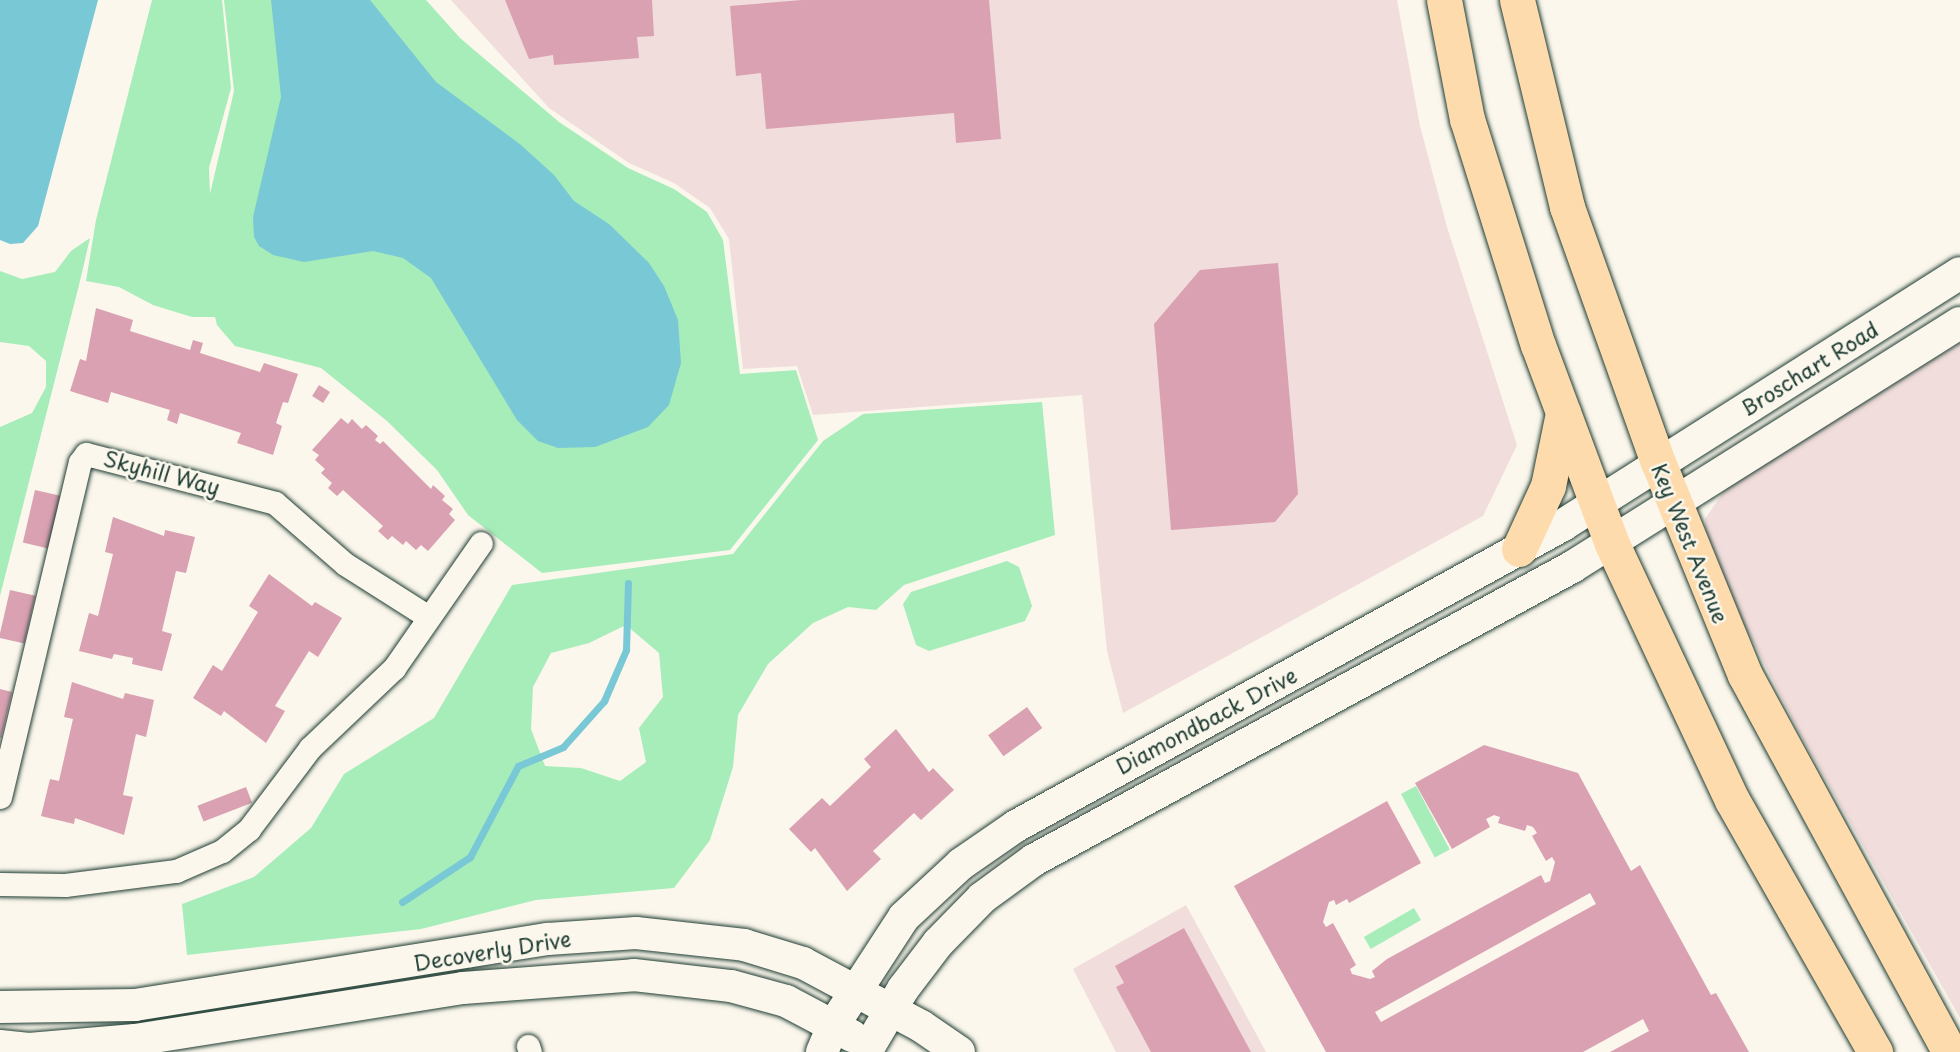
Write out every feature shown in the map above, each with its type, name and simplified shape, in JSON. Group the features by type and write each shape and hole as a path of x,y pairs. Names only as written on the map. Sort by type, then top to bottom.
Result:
{"main road":[{"path":"1444,0 1467,119 1595,503 1732,800 1875,1052"},
{"name":"Key West Avenue","path":"1517,0 1567,207 1658,462 1745,675 1950,1052"},
{"path":"1519,549 1548,486 1563,413"}],"street":[{"name":"Broschart Road","path":"1658,462 1960,273"},
{"name":"Broschart Road","path":"1675,503 1960,323"},
{"name":"Skyhill Way","path":"0,797 79,462 86,454 275,503 303,523 345,564 428,616"},
{"name":"Diamondback Drive","path":"827,1039 855,990 904,917 961,864 1016,826 1519,549 1658,462"},
{"name":"Diamondback Drive","path":"873,1050 890,1008 938,943 982,898 1034,860 1337,699 1612,544 1675,503"},
{"path":"0,884 65,885 176,871 222,851 249,829 310,748 369,696 481,543"},
{"name":"Decoverly Drive","path":"0,1007 135,1005 548,939 636,933 744,945 803,962 890,1008 959,1052"},
{"path":"456,955 463,988"},
{"name":"Decoverly Drive","path":"0,1046 29,1049 135,1040 463,988 634,975 731,986 786,1002 827,1039 873,1050"}],"shaded area":[{"path":"451,0 1397,0 1420,126 1447,227 1517,445 1483,516 1123,713 1107,651 1082,395 813,415 797,366 743,369 729,239 710,208 674,183 629,163 549,108"},
{"path":"1960,343 1960,1018 1799,732 1744,624 1706,531 1705,519 1726,488"},
{"path":"1186,905 1266,1052 1116,1052 1073,969"}],"green space":[{"path":"152,0 222,0 231,88 209,168 210,194 234,91 224,0 426,0 460,38 559,122 628,168 674,189 707,212 723,240 740,374 796,370 818,440 730,550 542,573 468,515 437,470 387,421 321,368 235,346 217,325 215,317 192,317 153,305 119,287 86,281 96,220"},
{"path":"90,238 0,596 0,427 32,413 46,387 46,361 29,346 0,342 0,271 22,279 55,272 71,251"},
{"path":"1042,402 1055,535 904,585 876,610 848,607 813,623 768,664 738,715 733,767 710,840 674,888 536,900 421,929 187,955 182,904 254,877 311,828 344,774 434,718 512,585 733,554 823,441 863,414","holes":["626,625 659,653 663,697 639,728 646,762 620,781 581,768 545,766 531,729 533,687 551,653 589,643"]},
{"path":"1007,561 1019,567 1032,606 1025,621 929,651 916,645 903,604 911,592"},
{"path":"1416,786 1450,850 1435,858 1401,794"},
{"path":"1414,908 1421,920 1371,949 1364,937"}],"water":[{"path":"0,0 98,0 38,226 23,243 10,244 0,240"},
{"path":"271,0 370,0 436,82 521,145 554,175 574,201 609,224 649,263 664,286 678,320 681,363 669,405 648,427 595,447 558,448 538,441 517,420 431,278 403,258 373,251 304,262 273,255 259,246 254,237 253,217 281,97"}],"building":[{"path":"505,0 652,0 654,36 637,37 639,58 554,65 553,55 529,59"},
{"path":"802,0 989,0 1001,139 956,143 954,113 766,129 761,73 736,76 730,6"},
{"path":"1278,263 1298,494 1275,522 1171,530 1154,324 1200,270"},
{"path":"96,308 133,320 130,331 190,350 193,340 203,343 200,353 260,372 264,363 298,374 288,403 283,402 276,423 282,426 273,455 237,443 241,433 180,413 177,424 167,420 170,410 111,392 108,403 70,391 80,359 86,361"},
{"path":"319,385 330,392 323,403 312,396"},
{"path":"341,418 348,424 352,419 362,429 366,425 378,436 375,440 380,444 383,441 431,489 433,485 445,496 442,500 453,509 449,514 455,520 428,551 421,545 416,550 406,541 403,545 392,536 388,540 378,531 383,526 343,490 337,496 328,488 332,483 321,473 325,469 315,460 319,455 312,450"},
{"path":"35,490 60,496 48,548 23,543"},
{"path":"113,517 164,536 165,530 195,537 186,573 176,571 162,631 172,634 162,671 132,664 133,658 114,654 112,659 79,651 89,613 98,616 113,554 105,552"},
{"path":"269,574 312,606 315,602 342,618 318,657 309,651 275,706 285,711 266,743 224,711 221,716 193,698 213,665 222,671 258,612 249,606"},
{"path":"10,590 35,596 24,644 0,638"},
{"path":"72,682 123,699 125,693 154,700 146,737 136,734 123,795 133,797 124,835 75,818 74,824 41,816 50,779 59,781 73,719 64,717"},
{"path":"0,689 12,692 1,738 0,738"},
{"path":"1027,707 1042,728 1003,756 988,735"},
{"path":"896,729 929,772 933,768 954,790 921,820 914,813 873,851 881,859 847,891 815,848 811,852 789,829 822,798 830,806 871,767 864,759"},
{"path":"1484,745 1578,773 1631,871 1640,865 1711,995 1716,993 1749,1052 1610,1052 1649,1031 1643,1019 1583,1052 1326,1052 1234,886 1387,801 1421,863 1349,903 1347,899 1336,905 1334,900 1329,902 1323,922 1326,927 1333,923 1356,965 1350,969 1352,974 1370,979 1375,977 1372,971 1387,959 1541,875 1545,883 1550,881 1555,862 1552,857 1546,861 1532,836 1537,833 1533,827 1527,825 1525,831 1498,823 1500,817 1494,815 1486,819 1490,827 1452,849 1415,783","holes":["1590,893 1596,904 1381,1022 1375,1012"]},
{"path":"246,787 252,803 204,822 197,806"},
{"path":"1184,928 1251,1052 1151,1052 1116,987 1124,983 1115,966"}],"waterway":[{"path":"402,902 470,857 518,766 563,747 604,701 626,650 628,583"}]}
